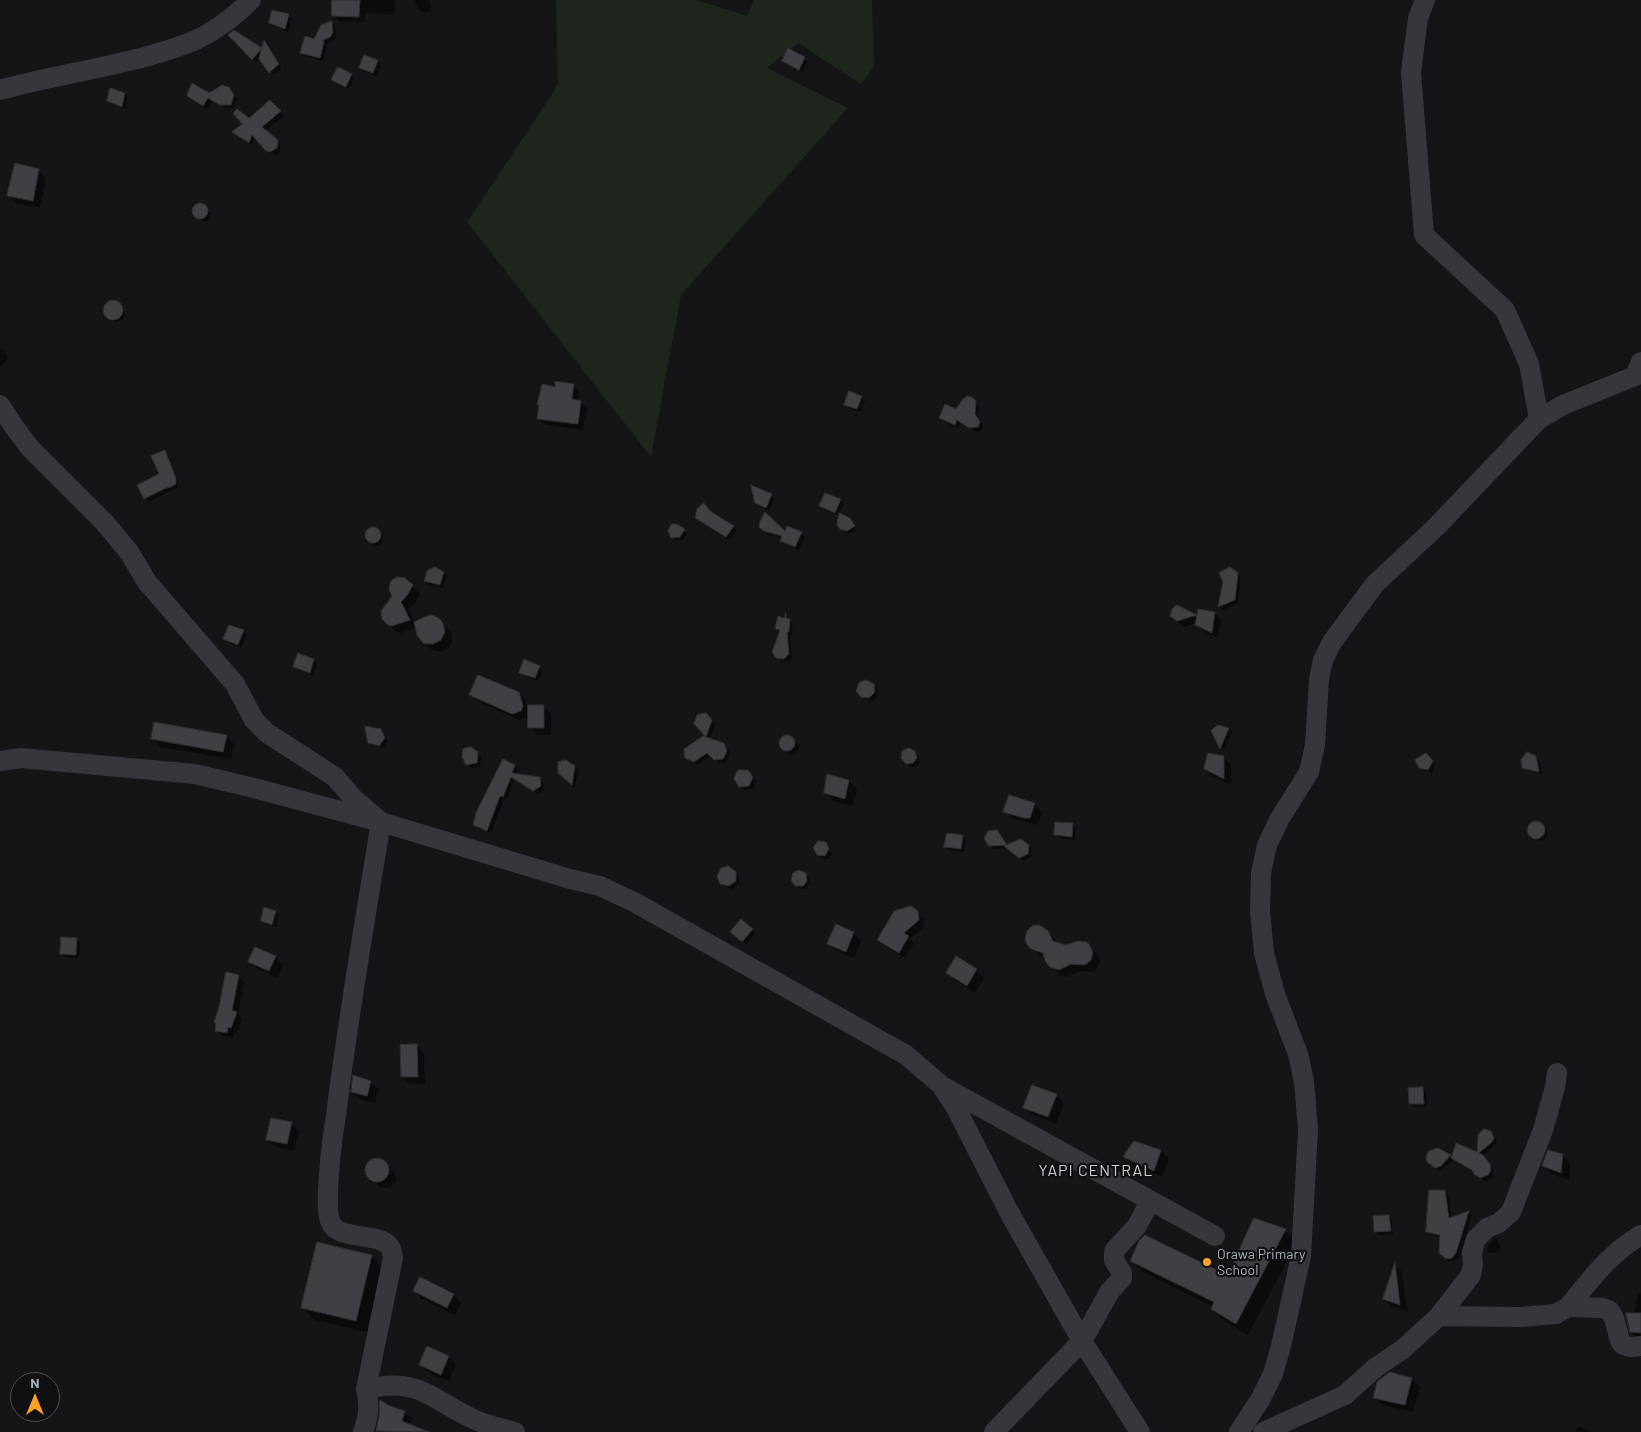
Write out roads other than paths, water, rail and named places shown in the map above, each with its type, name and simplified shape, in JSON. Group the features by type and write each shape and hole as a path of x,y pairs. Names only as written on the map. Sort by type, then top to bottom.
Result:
{"street":[{"path":"0,90 145,57 197,40 251,0"},
{"path":"1425,0 1418,18 1412,72 1424,235 1505,310 1529,364 1539,419"},
{"path":"1239,1432 1260,1400 1273,1374 1301,1256 1308,1130 1304,1080 1298,1054 1275,994 1264,953 1260,911 1261,873 1267,845 1280,818 1309,772 1315,745 1319,679 1323,660 1332,642 1375,584 1436,527 1539,419 1564,404 1635,376 1641,362"},
{"path":"0,405 30,448 105,523 129,552 147,582 235,684 254,720 267,734 335,777 353,798 381,822"},
{"path":"0,761 21,758 195,774 381,822 570,880 600,886 625,898 906,1055 941,1085 1215,1236"},
{"path":"363,1432 368,1417 366,1389 392,1258 390,1248 386,1243 342,1233 333,1226 328,1214 328,1200 330,1160 343,1059 381,822"},
{"path":"1263,1432 1345,1395 1375,1368 1403,1349 1439,1316 1471,1275 1473,1265 1472,1252 1476,1239 1487,1228 1499,1223 1511,1212 1543,1130 1555,1087 1556,1073"},
{"path":"941,1085 956,1108 1009,1212 1082,1340 1140,1432"},
{"path":"994,1432 1082,1340 1110,1292 1122,1278 1122,1273 1114,1260 1114,1250 1137,1226 1150,1201"},
{"path":"1439,1316 1521,1318 1556,1314 1568,1307 1601,1266 1627,1243 1641,1235"},
{"path":"1568,1307 1603,1308 1610,1311 1623,1345 1630,1347 1641,1346"},
{"path":"366,1389 400,1384 418,1388 478,1421 515,1432"}],"place":[{"name":"Orawa Primary School","path":"1207,1262"}],"district":[{"name":"YAPI CENTRAL","path":"1096,1171"}]}
